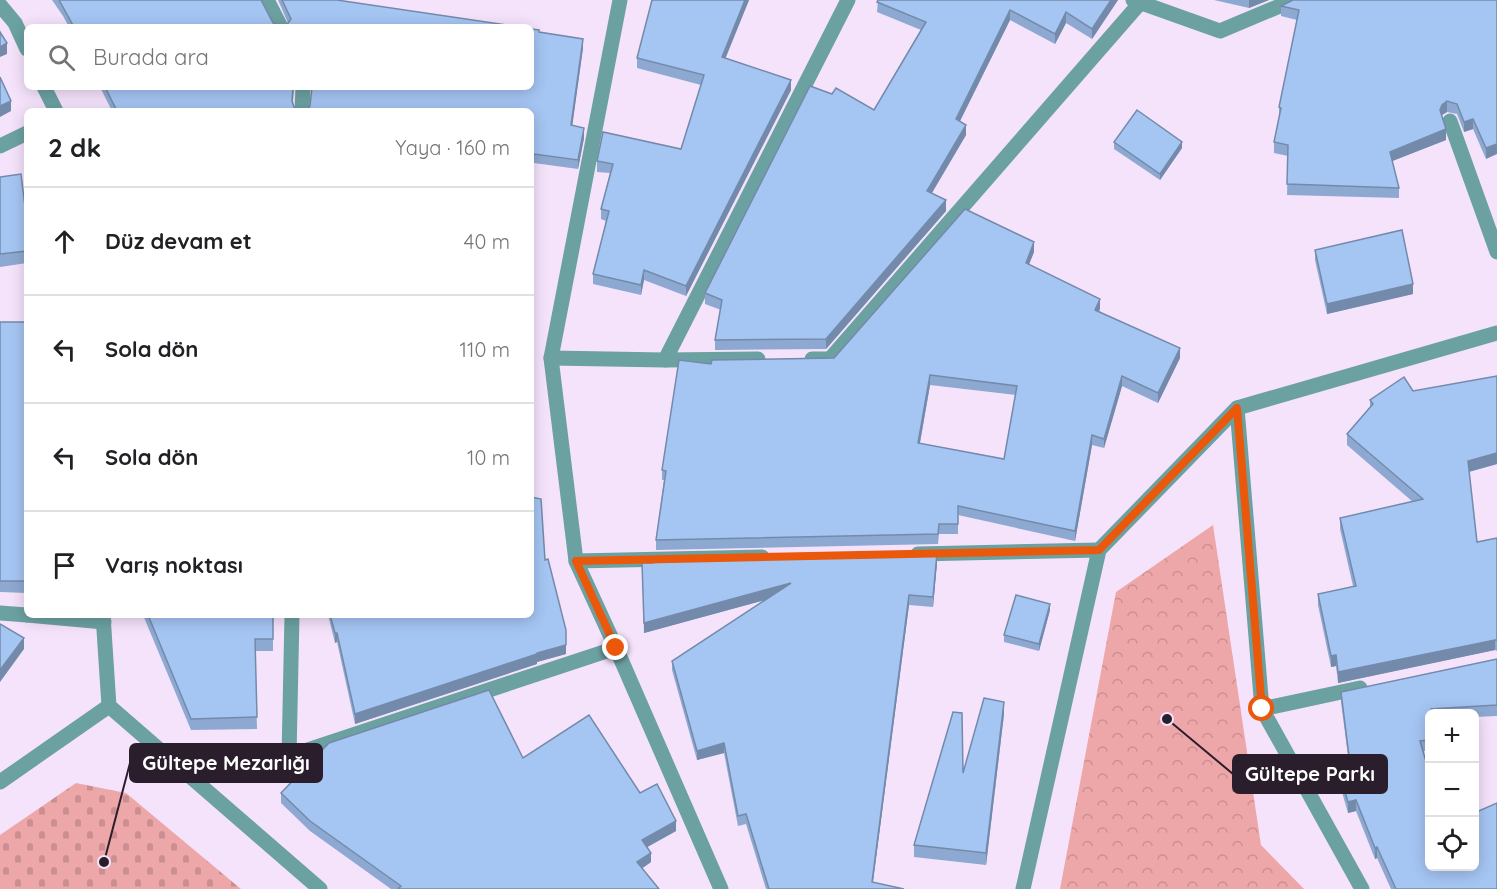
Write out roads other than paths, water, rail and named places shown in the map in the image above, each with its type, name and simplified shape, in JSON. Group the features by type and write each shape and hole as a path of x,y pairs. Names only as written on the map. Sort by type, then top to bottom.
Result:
{"street":[{"path":"267,0 279,24"},
{"path":"620,0 552,358 576,561 720,889"},
{"path":"665,360 848,0"},
{"path":"794,359 830,359 1136,2 1220,31 1294,0"},
{"path":"0,5 15,23 24,42"},
{"path":"46,90 55,108"},
{"path":"302,108 303,90"},
{"path":"1450,121 1497,252"},
{"path":"0,146 24,134"},
{"path":"1023,889 1099,550 1237,408 1497,333"},
{"path":"552,358 771,359"},
{"path":"1237,408 1262,709 1362,889"},
{"path":"909,554 1099,550"},
{"path":"576,561 778,557"},
{"path":"0,613 24,615"},
{"path":"104,618 109,706 320,889"},
{"path":"289,756 292,618"},
{"path":"181,769 289,756 616,648"},
{"path":"1262,709 1380,684"},
{"path":"0,782 109,706"}],"place":[{"name":"Gültepe Parkı","path":"1167,719"},
{"name":"Gültepe Mezarlığı","path":"104,862"}]}
